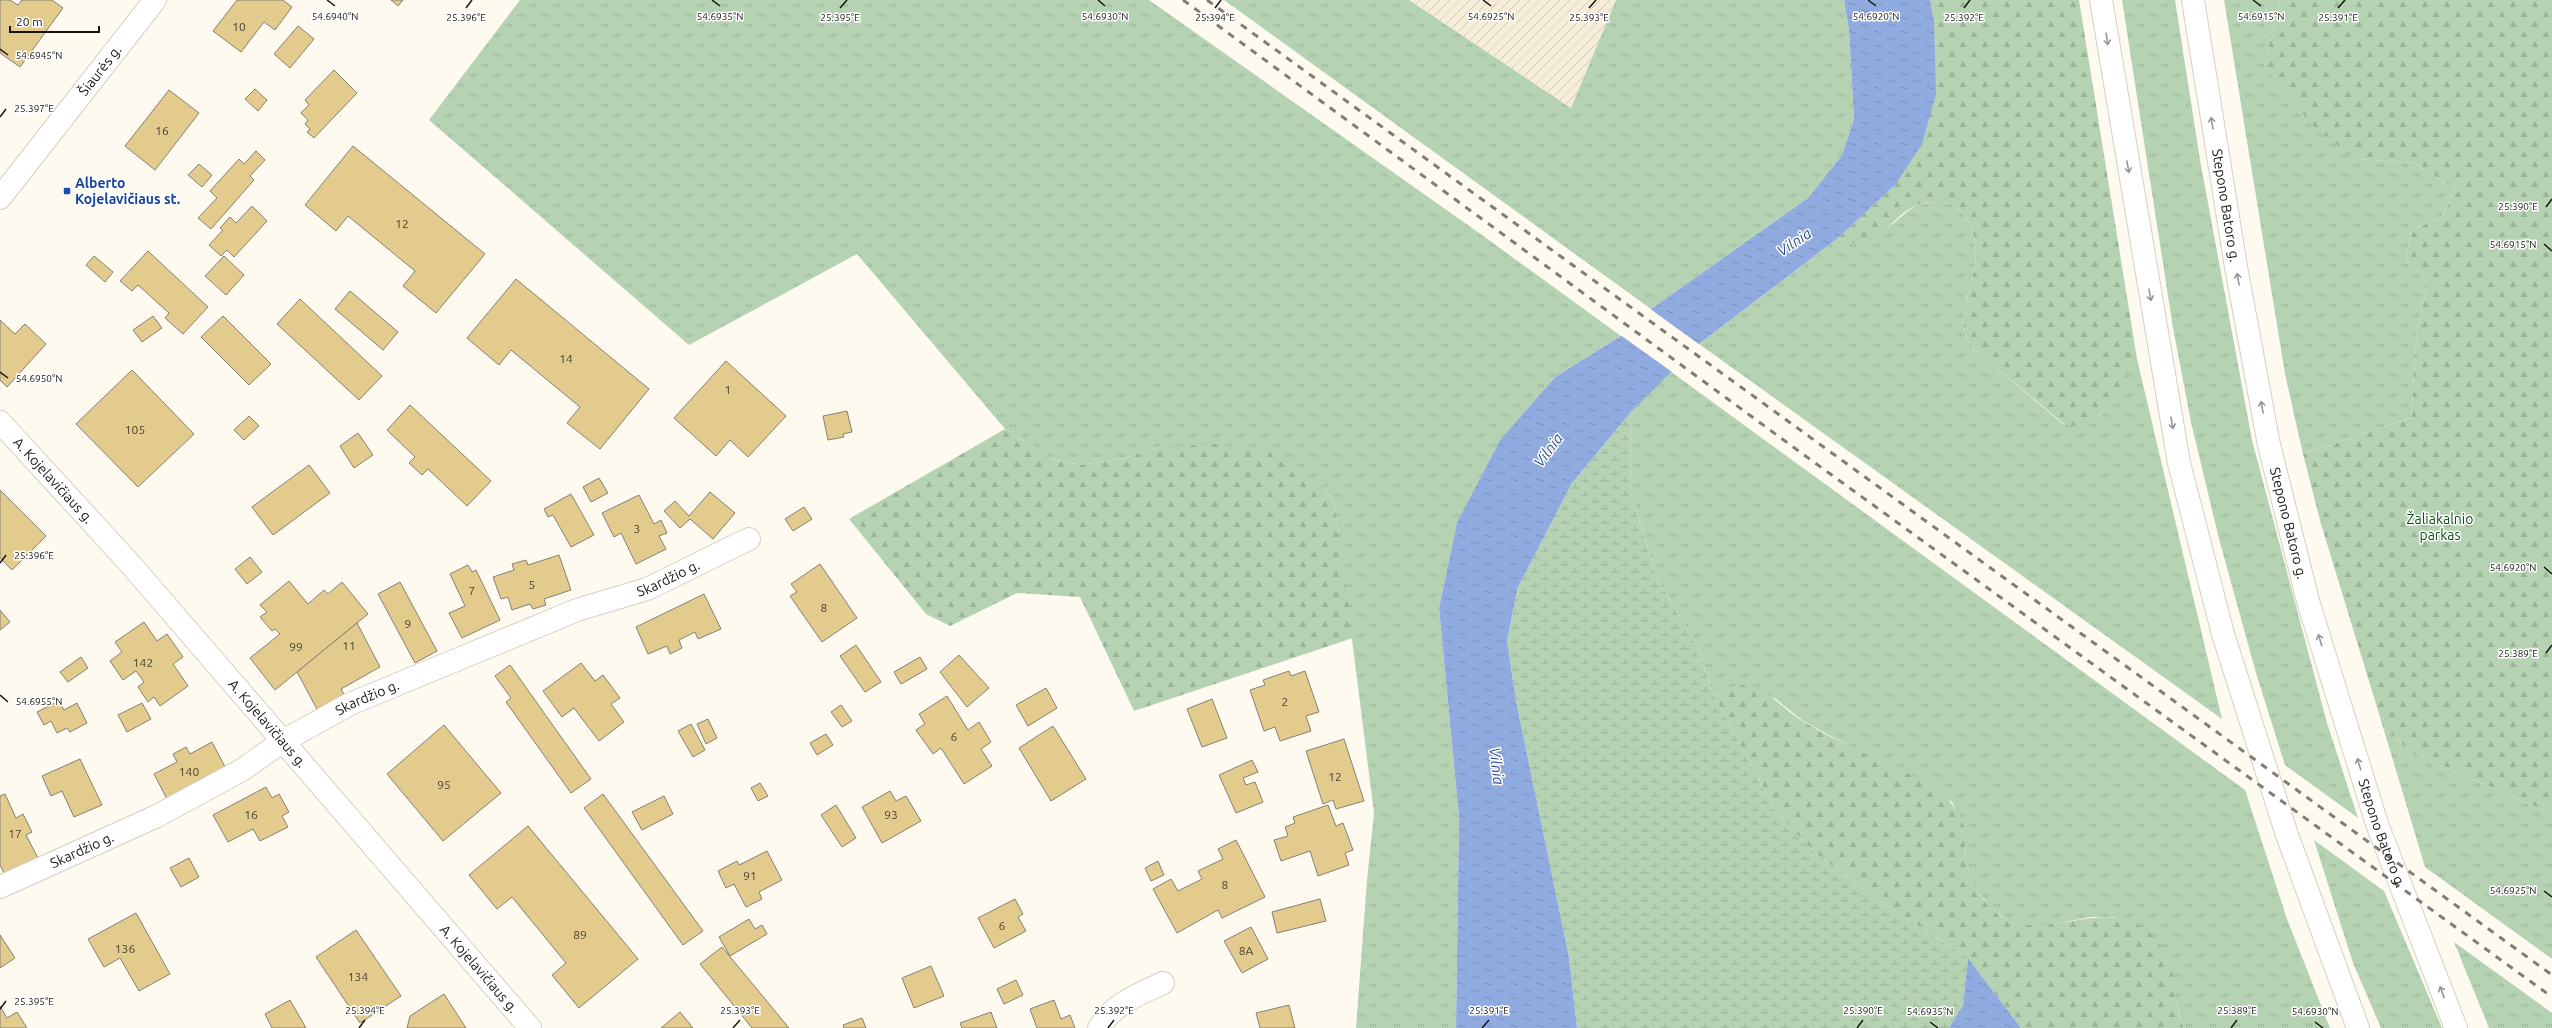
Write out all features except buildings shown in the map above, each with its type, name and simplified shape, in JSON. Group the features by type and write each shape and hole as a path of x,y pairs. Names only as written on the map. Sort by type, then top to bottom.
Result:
{"main road":[{"name":"Šiaurės g.","path":"0,198 155,0"},
{"path":"2101,0 2179,463 2228,649 2287,835 2358,1028"},
{"name":"Stepono Batoro g.","path":"2193,0 2236,267 2269,445 2308,601 2377,824 2456,1028"},
{"name":"A. Kojelavičiaus g.","path":"0,422 132,566 530,1028"},
{"name":"Skardžio g.","path":"0,888 157,816 242,770 283,741 350,704 577,610 647,589 749,539"},
{"path":"1099,1028 1113,1010 1127,1000 1163,983"}],"shaded area":[{"path":"1409,0 1616,0 1571,108"}],"green space":[{"path":"520,0 1149,0 1482,235 1621,336 1555,377 1500,440 1457,522 1439,608 1459,817 1456,1028 1356,1028 1367,880 1374,813 1335,506 1322,484 1160,447 1125,458 1080,465 1053,459 1005,429 857,254 689,345 429,120"},
{"path":"1224,0 1409,0 1571,108 1616,0 1844,0 1849,30 1854,119 1842,155 1808,198 1651,309"},
{"path":"1930,0 2079,0 2137,359 2109,404 2095,419 2088,424 2076,426 2064,424 1974,349 1967,339 1964,320 1976,255 1975,241 1970,224 1955,205 1934,202 1923,203 1913,207 1903,213 1879,236 1862,244 1851,243 1838,238 1895,185 1934,20"},
{"path":"2122,0 2175,0 2200,160 2252,440 2327,723 2358,818 2285,765 2256,673 2219,539 2191,422 2173,328"},
{"path":"2224,0 2280,0 2264,66 2355,159 2414,163 2456,189 2442,216 2411,231 2406,260 2428,283 2417,330 2411,418 2303,454 2285,374"},
{"name":"Žaliakalnio parkas","path":"2280,0 2552,0 2552,814 2413,753 2383,727 2321,524 2303,454 2411,418 2417,330 2428,283 2406,260 2411,231 2442,216 2456,189 2414,163 2355,159 2312,125 2264,66"},
{"path":"1939,201 1955,205 1964,215 1970,224 1975,241 1976,255 1964,320 1967,339 1974,349 2063,424 2100,415 2137,359 2222,719 1699,344 1838,238 1849,242 1869,240 1887,229 1915,206"},
{"path":"1670,371 2245,790 2287,919 2330,1028 2184,1028 2173,993 2171,964 2115,917 2092,917 2036,927 2013,923 1992,910 1972,884 1966,861 1964,827 1952,802 1803,721 1776,699 1739,685 1714,696 1697,646 1658,580 1630,491 1631,412"},
{"path":"1631,412 1630,491 1658,580 1697,646 1714,696 1777,813 1814,852 1883,903 1968,958 1963,1005 1949,1028 1577,1028 1569,957 1516,701 1507,640 1518,587 1572,483"},
{"path":"1005,429 1053,459 1080,465 1125,458 1160,447 1216,444 1269,452 1322,484 1335,506 1353,638 1134,711 1080,597 1017,593 950,626 926,614 849,519"},
{"path":"1739,685 1749,686 1766,693 1804,722 1820,731 1936,787 1945,795 1959,815 1964,826 1966,858 1973,882 1981,896 1992,909 2013,922 2036,925 2109,917 2132,922 2152,935 2170,963 2173,989 2184,1028 2021,1028 1968,958 1883,903 1814,852 1777,813 1714,696"},
{"path":"2383,727 2413,753 2552,814 2552,959 2425,867"},
{"path":"2314,840 2384,891 2442,1028 2381,1028 2353,963"},
{"path":"2454,942 2552,1013 2552,1028 2489,1028"}],"water":[{"name":"Vilnia","path":"1844,0 1930,0 1934,20 1936,94 1922,144 1895,185 1838,238 1699,344 1631,412 1572,483 1518,587 1507,640 1516,701 1569,957 1577,1028 1456,1028 1459,817 1439,608 1457,522 1500,440 1555,377 1621,336 1651,309 1808,198 1842,155 1854,119 1849,30"},
{"path":"1968,958 2021,1028 1949,1028 1963,1005"}],"pier":[{"path":"1649,308 1700,345 1672,372 1619,334"}],"railway":[{"path":"1183,0 1800,452 2552,997"},
{"path":"1207,0 2552,975"}],"place":[{"name":"Alberto Kojelavičiaus st.","path":"67,191"}]}
